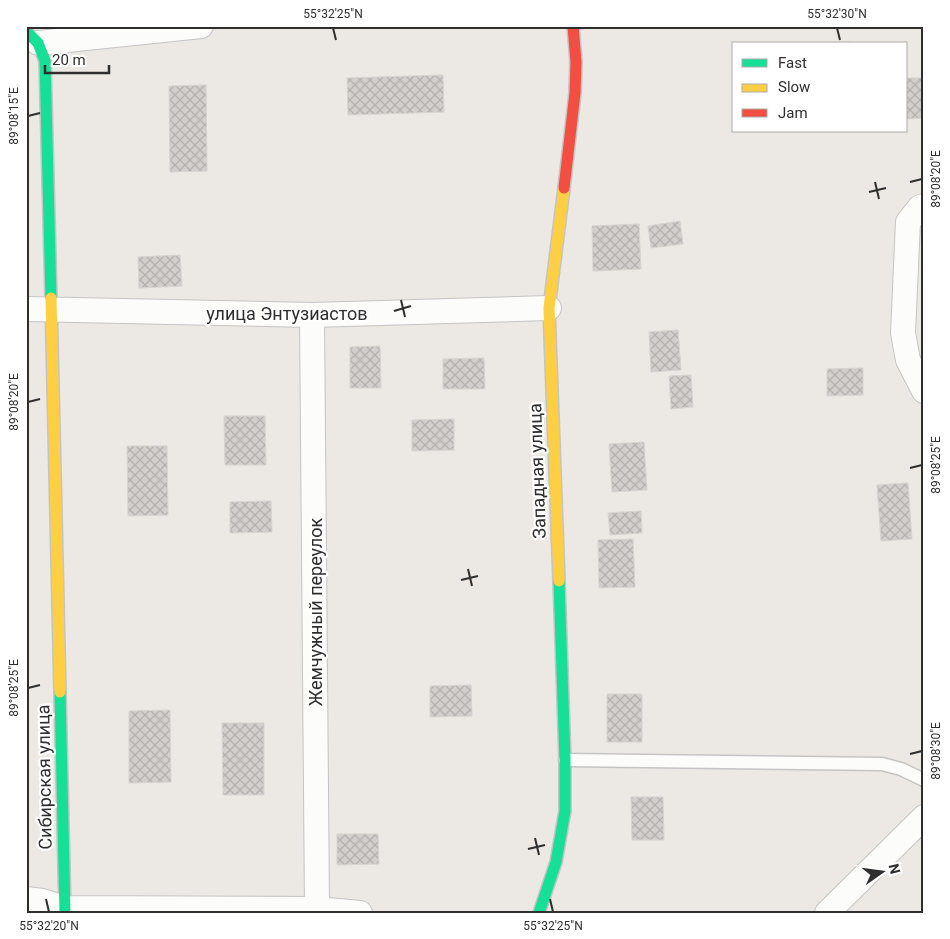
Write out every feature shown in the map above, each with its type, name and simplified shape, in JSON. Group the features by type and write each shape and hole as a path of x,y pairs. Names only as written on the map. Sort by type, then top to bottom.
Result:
{"street":[{"path":"32,37 200,26"},
{"name":"Западная улица","path":"539,913 556,862 565,811 565,760 549,308 575,93 576,62 573,26"},
{"name":"Сибирская улица","path":"32,37 45,61 65,910"},
{"path":"924,206 920,207 908,222 903,333 908,360 924,391"},
{"name":"улица Энтузиастов","path":"26,309 312,315 549,308"},
{"name":"Жемчужный переулок","path":"312,315 317,909"},
{"path":"827,913 924,817"},
{"path":"26,899 42,900 65,910 317,909 360,913"}],"lane":[{"path":"565,760 882,764 901,769 924,780"}],"building":[{"path":"443,75 444,112 348,115 347,78"},
{"path":"908,78 924,78 924,118 908,119"},
{"path":"206,85 207,171 170,172 169,86"},
{"path":"680,221 683,244 651,248 648,226"},
{"path":"639,224 641,269 593,271 592,226"},
{"path":"180,255 182,286 139,288 138,257"},
{"path":"678,330 681,370 651,372 649,332"},
{"path":"380,346 381,388 350,388 350,347"},
{"path":"484,358 485,389 443,389 443,359"},
{"path":"863,368 863,395 827,396 827,369"},
{"path":"691,375 693,407 671,409 669,376"},
{"path":"224,416 265,416 266,465 225,465"},
{"path":"454,419 454,450 412,451 412,420"},
{"path":"644,442 647,490 612,492 609,444"},
{"path":"127,446 167,446 168,515 128,516"},
{"path":"908,483 912,539 881,541 877,485"},
{"path":"271,501 272,532 230,533 230,502"},
{"path":"641,511 642,533 610,535 608,513"},
{"path":"633,539 635,587 599,588 598,540"},
{"path":"471,685 472,716 430,717 430,686"},
{"path":"607,694 642,694 642,742 607,742"},
{"path":"170,710 171,782 129,783 129,711"},
{"path":"222,723 264,723 264,795 223,795"},
{"path":"631,797 663,797 664,840 632,840"},
{"path":"337,834 378,834 379,864 337,865"}],"traffic: fast":[{"path":"26,31 38,43 45,61 51,298"},
{"path":"539,913 556,862 565,811 559,581"},
{"path":"60,692 65,913"}],"traffic: slow":[{"path":"559,581 549,308 564,188"},
{"path":"51,298 60,692"}],"traffic: jam":[{"path":"564,188 575,93 576,62 573,26"}]}
